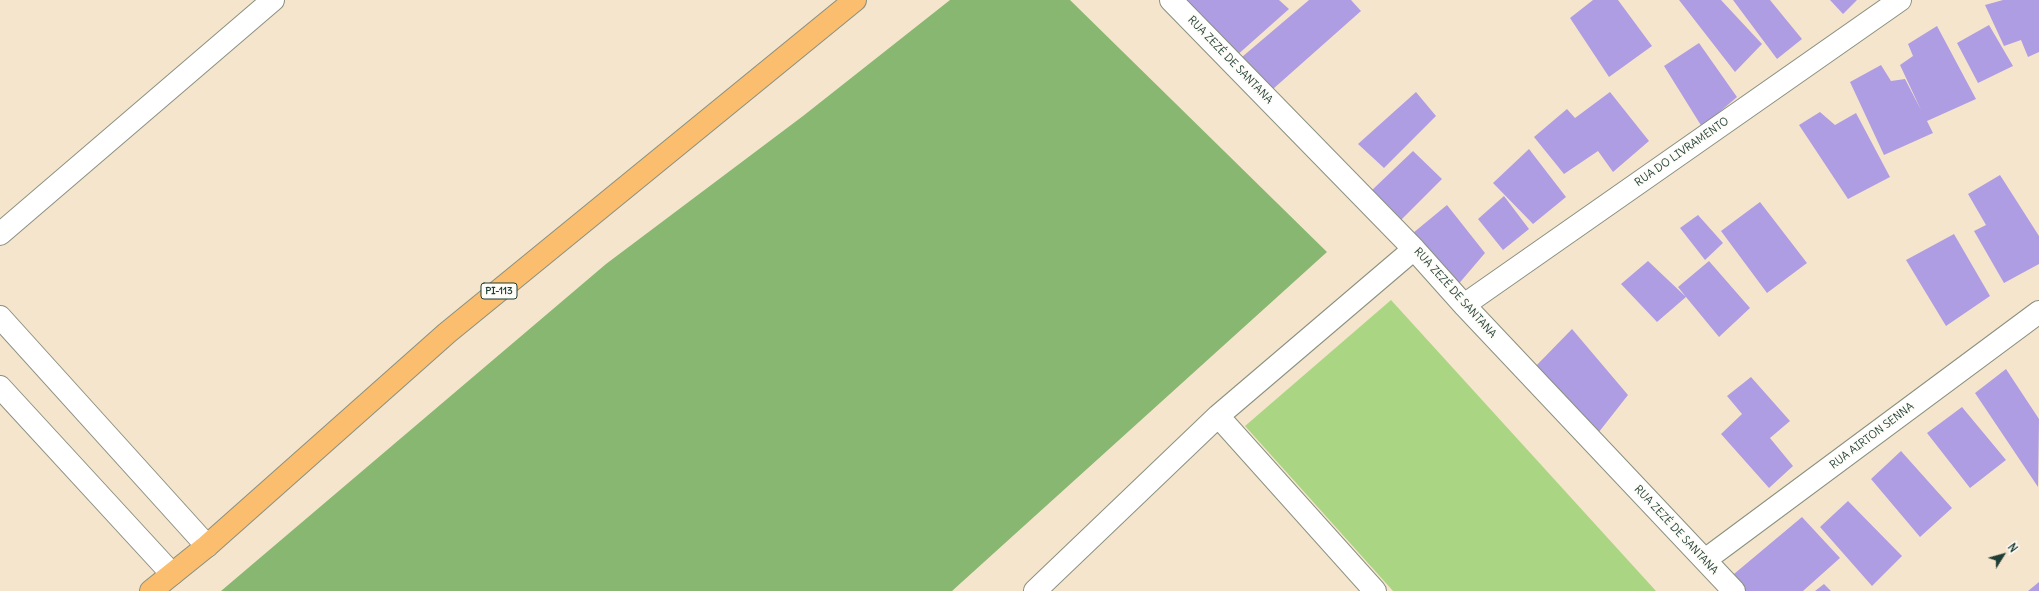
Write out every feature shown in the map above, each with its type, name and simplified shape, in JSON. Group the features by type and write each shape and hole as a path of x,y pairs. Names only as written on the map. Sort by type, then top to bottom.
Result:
{"main road":[{"name":"PI-113","path":"151,591 207,546 447,333 855,0"}],"street":[{"path":"0,234 273,0"},
{"name":"RUA ZEZÉ DE SANTANA","path":"1171,0 1414,248 1464,305 1734,591"},
{"name":"RUA DO LIVRAMENTO","path":"1464,305 1900,0"},
{"path":"1038,590 1218,416 1414,248"},
{"name":"RUA AIRTON SENNA","path":"1705,560 2039,312"},
{"path":"0,317 207,546"},
{"path":"0,387 172,574"},
{"path":"1218,416 1375,591"}],"green space":[{"path":"950,0 1070,0 1327,252 952,591 221,591 606,264 803,116"},
{"path":"1391,300 1656,591 1393,591 1245,426"}],"building":[{"path":"1186,0 1279,0 1289,9 1235,57"},
{"path":"1309,0 1351,0 1361,11 1273,89 1242,57"},
{"path":"1593,0 1618,0 1652,46 1609,77 1570,18"},
{"path":"1679,0 1721,0 1762,44 1735,72"},
{"path":"1733,0 1770,0 1802,39 1777,59"},
{"path":"1830,0 1857,0 1843,14"},
{"path":"2003,0 2039,0 2039,52 2028,57 2021,40 2004,46 1985,5"},
{"path":"1989,25 2013,66 1978,83 1957,43"},
{"path":"1937,26 1976,99 1927,121 1933,133 1884,155 1850,82 1881,65 1891,81 1905,79 1921,110 1900,65 1913,56 1908,44"},
{"path":"1699,43 1737,97 1702,127 1664,66"},
{"path":"1416,92 1436,116 1384,168 1358,144"},
{"path":"1610,92 1649,141 1613,172 1598,151 1564,174 1534,137 1567,109 1575,118"},
{"path":"1820,112 1835,125 1856,113 1890,177 1848,199 1799,125"},
{"path":"1529,149 1566,197 1533,224 1493,183"},
{"path":"1413,151 1442,179 1400,221 1370,192"},
{"path":"2000,175 2039,236 2039,264 2004,283 1974,231 1986,225 1968,194"},
{"path":"1504,196 1529,229 1503,250 1478,219"},
{"path":"1760,202 1807,263 1767,293 1721,231"},
{"path":"1447,205 1485,253 1456,287 1413,233"},
{"path":"1698,215 1723,243 1705,260 1680,228"},
{"path":"1954,234 1990,296 1946,326 1906,260"},
{"path":"1648,261 1686,297 1657,322 1621,284"},
{"path":"1709,261 1750,308 1719,337 1678,287"},
{"path":"1572,329 1628,395 1595,437 1532,370"},
{"path":"2006,369 2039,419 2038,487 1975,393"},
{"path":"1751,377 1790,421 1770,438 1793,466 1769,488 1721,434 1742,414 1727,396"},
{"path":"1962,407 2006,460 1970,488 1927,433"},
{"path":"1901,451 1952,508 1920,537 1871,479"},
{"path":"1848,501 1902,556 1872,586 1820,527"},
{"path":"1802,517 1840,558 1803,591 1739,591 1728,579"},
{"path":"2039,582 2039,591 2028,591"},
{"path":"1824,584 1831,591 1815,591"}]}
